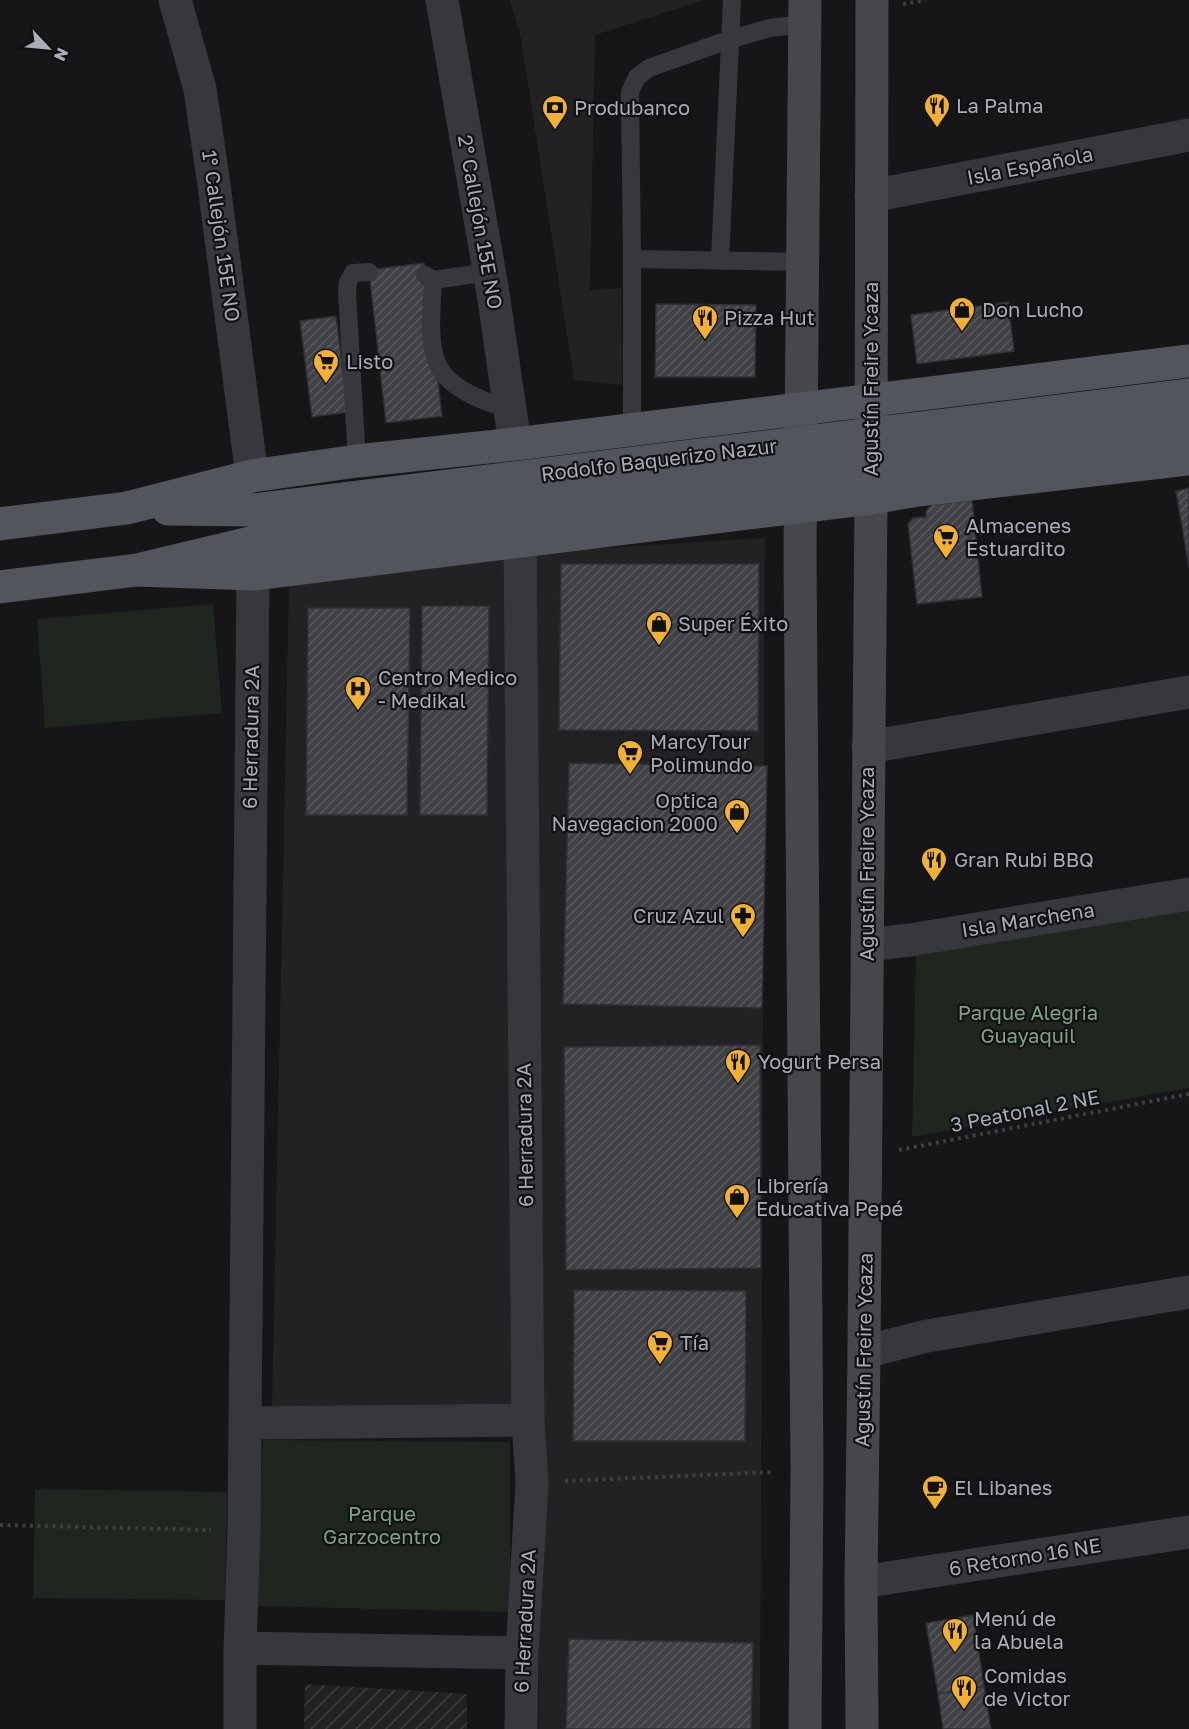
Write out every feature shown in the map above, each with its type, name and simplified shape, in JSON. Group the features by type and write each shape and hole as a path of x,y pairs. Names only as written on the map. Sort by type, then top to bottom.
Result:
{"main road":[{"name":"Agustín Freire Ycaza","path":"862,1729 861,1582 871,498 872,0"},
{"path":"805,12 800,506 807,1470 805,1729"},
{"path":"0,524 127,508 252,476 357,461 515,444 1189,360"},
{"path":"975,387 959,395 950,405 943,418 942,448 948,465 958,474 987,483"},
{"name":"Rodolfo Baquerizo Nazur","path":"137,570 254,526 1189,395"},
{"path":"688,422 717,432 726,442 731,459 728,489 721,501 696,519"},
{"name":"Rodolfo Baquerizo Nazur","path":"127,508 254,526 1189,427"},
{"path":"0,587 137,570 253,574 871,498 918,490 1189,459"}],"street":[{"name":"1° Callejón 15E NO","path":"174,0 200,89 252,476"},
{"name":"2° Callejón 15E NO","path":"442,0 489,272 515,444"},
{"name":"Isla Española","path":"871,196 1189,135"},
{"name":"6 Herradura 2A","path":"520,541 528,1420 532,1483 522,1653 521,1729"},
{"name":"6 Herradura 2A","path":"240,1729 253,574"},
{"path":"868,747 1189,692"},
{"name":"Isla Marchena","path":"867,945 1189,894"},
{"path":"864,1352 927,1336 1189,1292"},
{"path":"245,1423 528,1420"},
{"name":"6 Retorno 16 NE","path":"861,1582 1189,1532"},
{"path":"240,1648 522,1653"}],"lane":[{"path":"720,261 732,0"},
{"path":"633,429 630,92 637,77 649,68 770,28 805,12"},
{"path":"632,259 803,262"},
{"path":"357,461 347,292 348,282 353,273 369,272"},
{"path":"489,272 429,277 433,344 439,367 447,378 486,403 510,410"}],"path":[{"name":"3 Peatonal 2 NE","path":"866,1157 1189,1094"},
{"path":"532,1483 807,1470"},
{"path":"0,1525 244,1530"}],"shaded area":[{"path":"510,0 703,0 595,35 590,290 621,288 622,385 574,380 521,39"},
{"path":"765,538 760,1729 539,1729 538,1412 272,1407 289,585 555,551"},
{"path":"305,1684 467,1694 467,1729 304,1729"}],"green space":[{"path":"213,604 222,713 45,728 37,619"},
{"name":"Parque Alegria Guayaquil","path":"1189,905 1189,1088 912,1137 916,951"},
{"name":"Parque Garzocentro","path":"263,1440 510,1442 510,1612 256,1606"},
{"path":"35,1489 227,1492 225,1600 33,1598"}],"building":[{"path":"424,263 442,416 386,423 369,270"},
{"name":"Don Lucho","path":"1008,302 1014,351 917,364 911,315"},
{"name":"Pizza Hut","path":"656,304 756,305 755,377 655,377"},
{"name":"Listo","path":"336,316 348,412 312,417 300,321"},
{"path":"1189,488 1189,568 1176,491"},
{"name":"Almacenes Estuardito","path":"972,500 982,597 917,604 908,524 913,518 926,517 926,511 932,505"},
{"name":"Super Éxito","path":"561,564 759,564 758,731 559,730"},
{"path":"422,606 489,606 487,815 420,815"},
{"name":"Centro Medico - Medikal","path":"308,608 410,608 407,815 306,815"},
{"path":"569,763 767,766 762,1008 563,1004"},
{"path":"760,1045 761,1268 566,1270 564,1047"},
{"name":"Tía","path":"574,1290 746,1291 745,1441 573,1441"},
{"name":"Menú de la Abuela","path":"973,1615 984,1686 938,1694 926,1623"},
{"path":"569,1639 753,1643 751,1729 566,1729"},
{"name":"Comidas de Victor","path":"984,1686 991,1729 943,1729 938,1694"}],"place":[{"name":"La Palma","path":"937,129"},
{"name":"Produbanco","path":"555,131"},
{"name":"Don Lucho","path":"962,333"},
{"name":"Pizza Hut","path":"705,341"},
{"name":"Listo","path":"326,385"},
{"name":"Almacenes Estuardito","path":"946,560"},
{"name":"Super Éxito","path":"659,647"},
{"name":"Centro Medico - Medikal","path":"358,712"},
{"name":"MarcyTour Polimundo","path":"630,776"},
{"name":"Optica Navegacion 2000","path":"737,835"},
{"name":"Gran Rubi BBQ","path":"934,883"},
{"name":"Cruz Azul","path":"743,939"},
{"name":"Yogurt Persa","path":"738,1085"},
{"name":"Librería Educativa Pepé","path":"737,1220"},
{"name":"Tía","path":"660,1366"},
{"name":"El Libanes","path":"935,1511"},
{"name":"Menú de la Abuela","path":"955,1654"},
{"name":"Comidas de Victor","path":"964,1711"}]}
